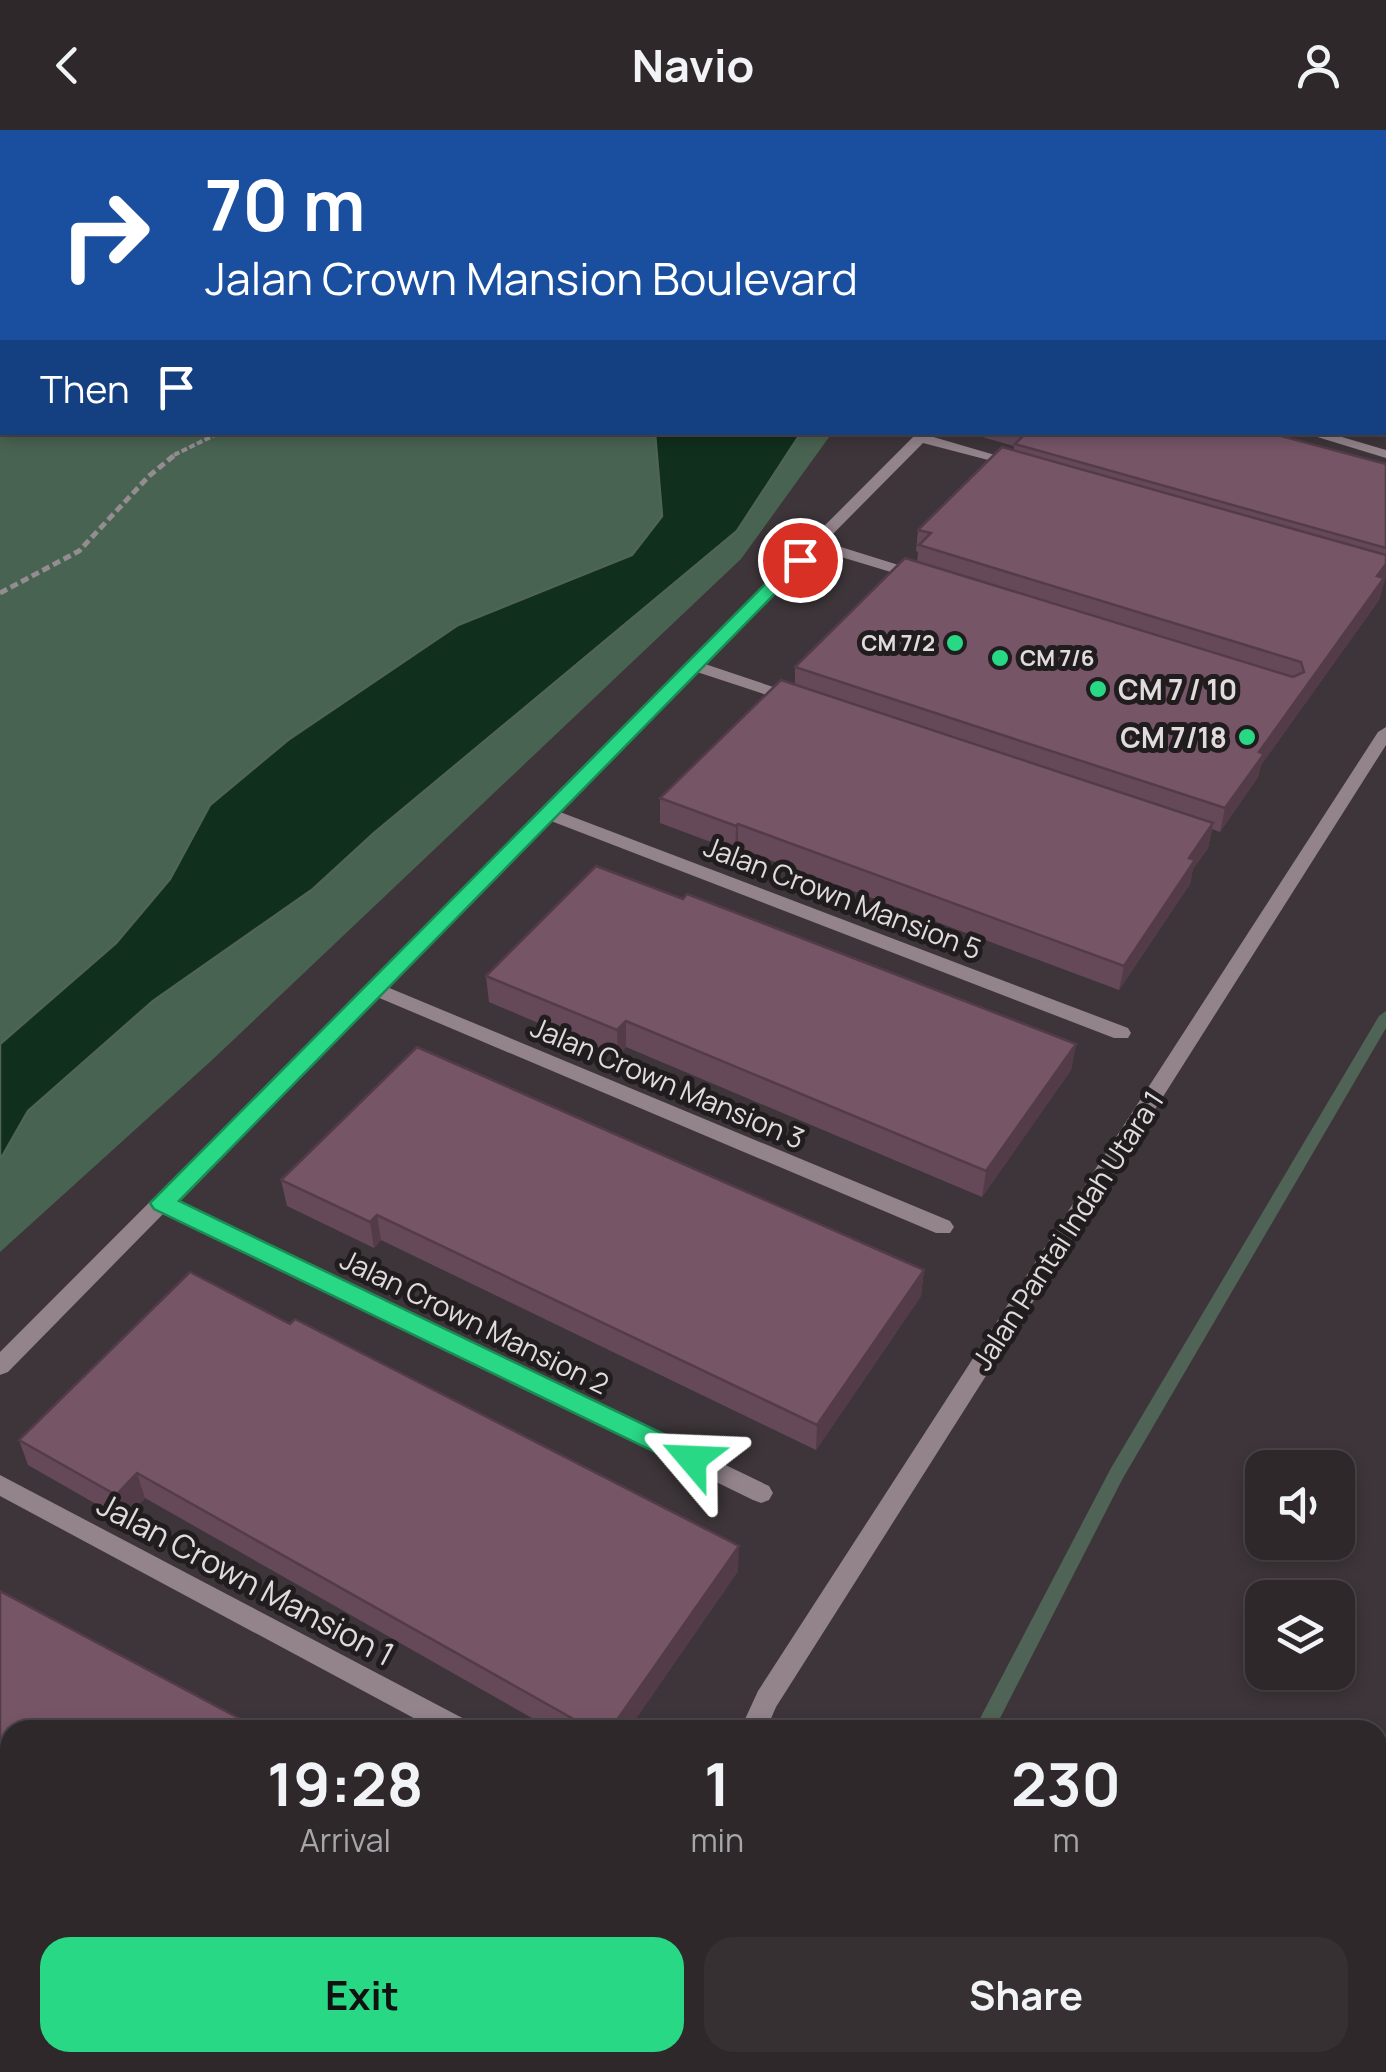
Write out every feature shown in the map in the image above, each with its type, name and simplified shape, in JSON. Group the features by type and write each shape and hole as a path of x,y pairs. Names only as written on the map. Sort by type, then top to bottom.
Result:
{"street":[{"path":"0,1366 924,435 1033,468"},
{"path":"1319,435 1386,454"},
{"path":"815,544 929,580"},
{"path":"694,666 806,703"},
{"name":"Jalan Pantai Indah Utara 1","path":"758,1720 767,1699 1386,732"},
{"name":"Jalan Crown Mansion 5","path":"546,813 1121,1033"},
{"name":"Jalan Crown Mansion 3","path":"372,988 942,1228"},
{"name":"Jalan Crown Mansion 2","path":"162,1203 761,1493"},
{"name":"Jalan Crown Mansion 1","path":"0,1485 442,1720"}],"path":[{"path":"0,593 79,551 149,476 178,452 215,435"}],"shaded area":[{"path":"0,435 831,435 741,559 211,1061 0,1252"},
{"path":"655,435 800,435 737,531 374,833 313,889 153,1001 28,1111 0,1160 0,1044 116,943 170,879 210,805 288,740 458,625 632,555 662,516"}],"building":[{"path":"1020,435 1277,435 1386,464 1386,548 1015,444 1023,436"},
{"path":"1002,447 1386,555 1386,564 1377,576 1384,578 1259,752 1264,754 1225,808 795,667 905,558 1293,677 1304,672 1301,662 919,545 931,533 918,530"},
{"path":"781,680 1213,823 1189,858 1195,860 1124,966 660,798"},
{"path":"596,866 683,899 687,894 1076,1044 986,1171 626,1021 617,1030 486,976"},
{"path":"417,1047 924,1270 817,1425 377,1215 370,1222 281,1180"},
{"path":"190,1272 290,1324 295,1319 739,1546 617,1720 575,1720 137,1473 116,1495 19,1440"},
{"path":"0,1591 242,1720 0,1720"}],"waterway":[{"path":"989,1720 1117,1473 1386,1016"}],"place":[{"name":"CM 7/2","path":"955,643"},
{"name":"CM 7/6","path":"1000,658"},
{"name":"CM 7 / 10","path":"1098,689"},
{"name":"CM 7/18","path":"1247,737"}],"route":[{"path":"692,1459 162,1203 800,560"}]}
